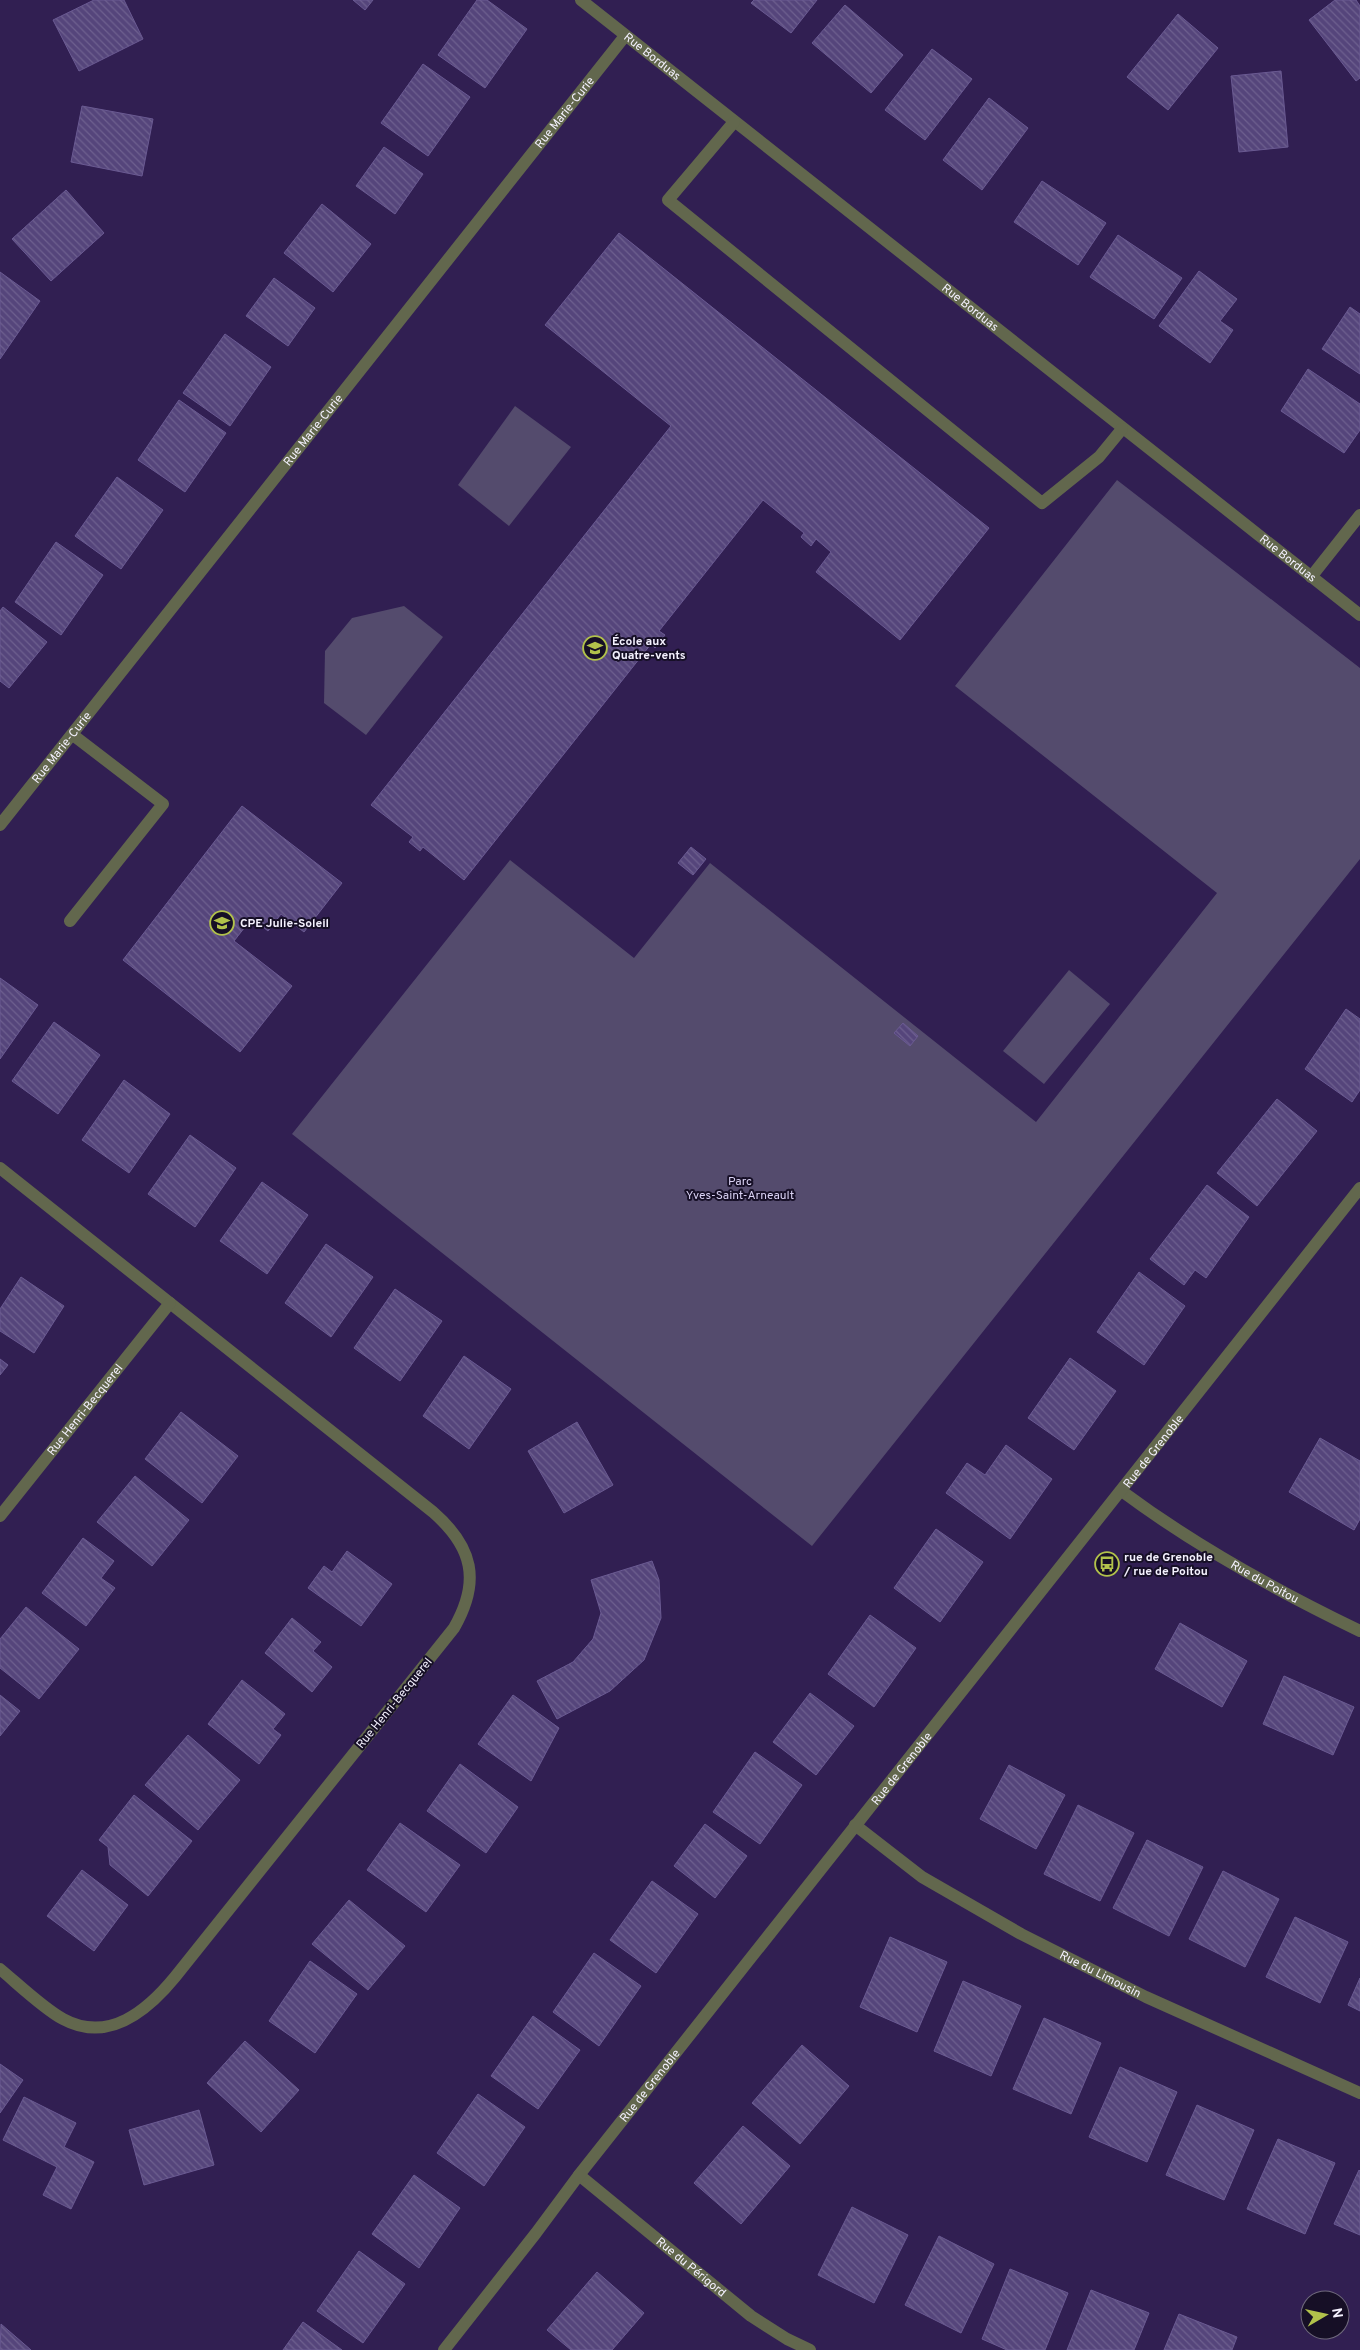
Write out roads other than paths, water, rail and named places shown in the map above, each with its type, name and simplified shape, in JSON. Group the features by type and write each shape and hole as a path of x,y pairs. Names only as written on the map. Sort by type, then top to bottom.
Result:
{"street":[{"name":"Rue Borduas","path":"581,0 1360,615"},
{"name":"Rue Marie-Curie","path":"0,825 625,36"},
{"path":"734,122 668,200 1042,503 1099,457 1122,429"},
{"path":"1311,577 1360,515"},
{"path":"70,921 163,804 73,735"},
{"name":"Rue Henri-Becquerel","path":"0,1168 444,1522 457,1535 465,1554 470,1574 470,1594 454,1628 170,1983 146,2009 132,2018 116,2024 94,2027 77,2025 62,2019 0,1969"},
{"name":"Rue de Grenoble","path":"444,2350 536,2234 579,2175 855,1825 1123,1492 1360,1188"},
{"name":"Rue Henri-Becquerel","path":"0,1516 170,1304"},
{"name":"Rue du Poitou","path":"1123,1492 1205,1549 1313,1608 1360,1631"},
{"name":"Rue du Limousin","path":"855,1825 922,1877 1021,1934 1146,1997 1360,2093"},
{"name":"Rue du Périgord","path":"579,2175 751,2316 787,2340 810,2350"}],"place":[{"name":"École aux Quatre-vents","path":"595,648"},
{"name":"CPE Julie-Soleil","path":"222,923"},
{"name":"rue de Grenoble / rue de Poitou","path":"1107,1564"}],"park label":[{"name":"Parc Yves-Saint-Arneault","path":"740,1188"}]}
